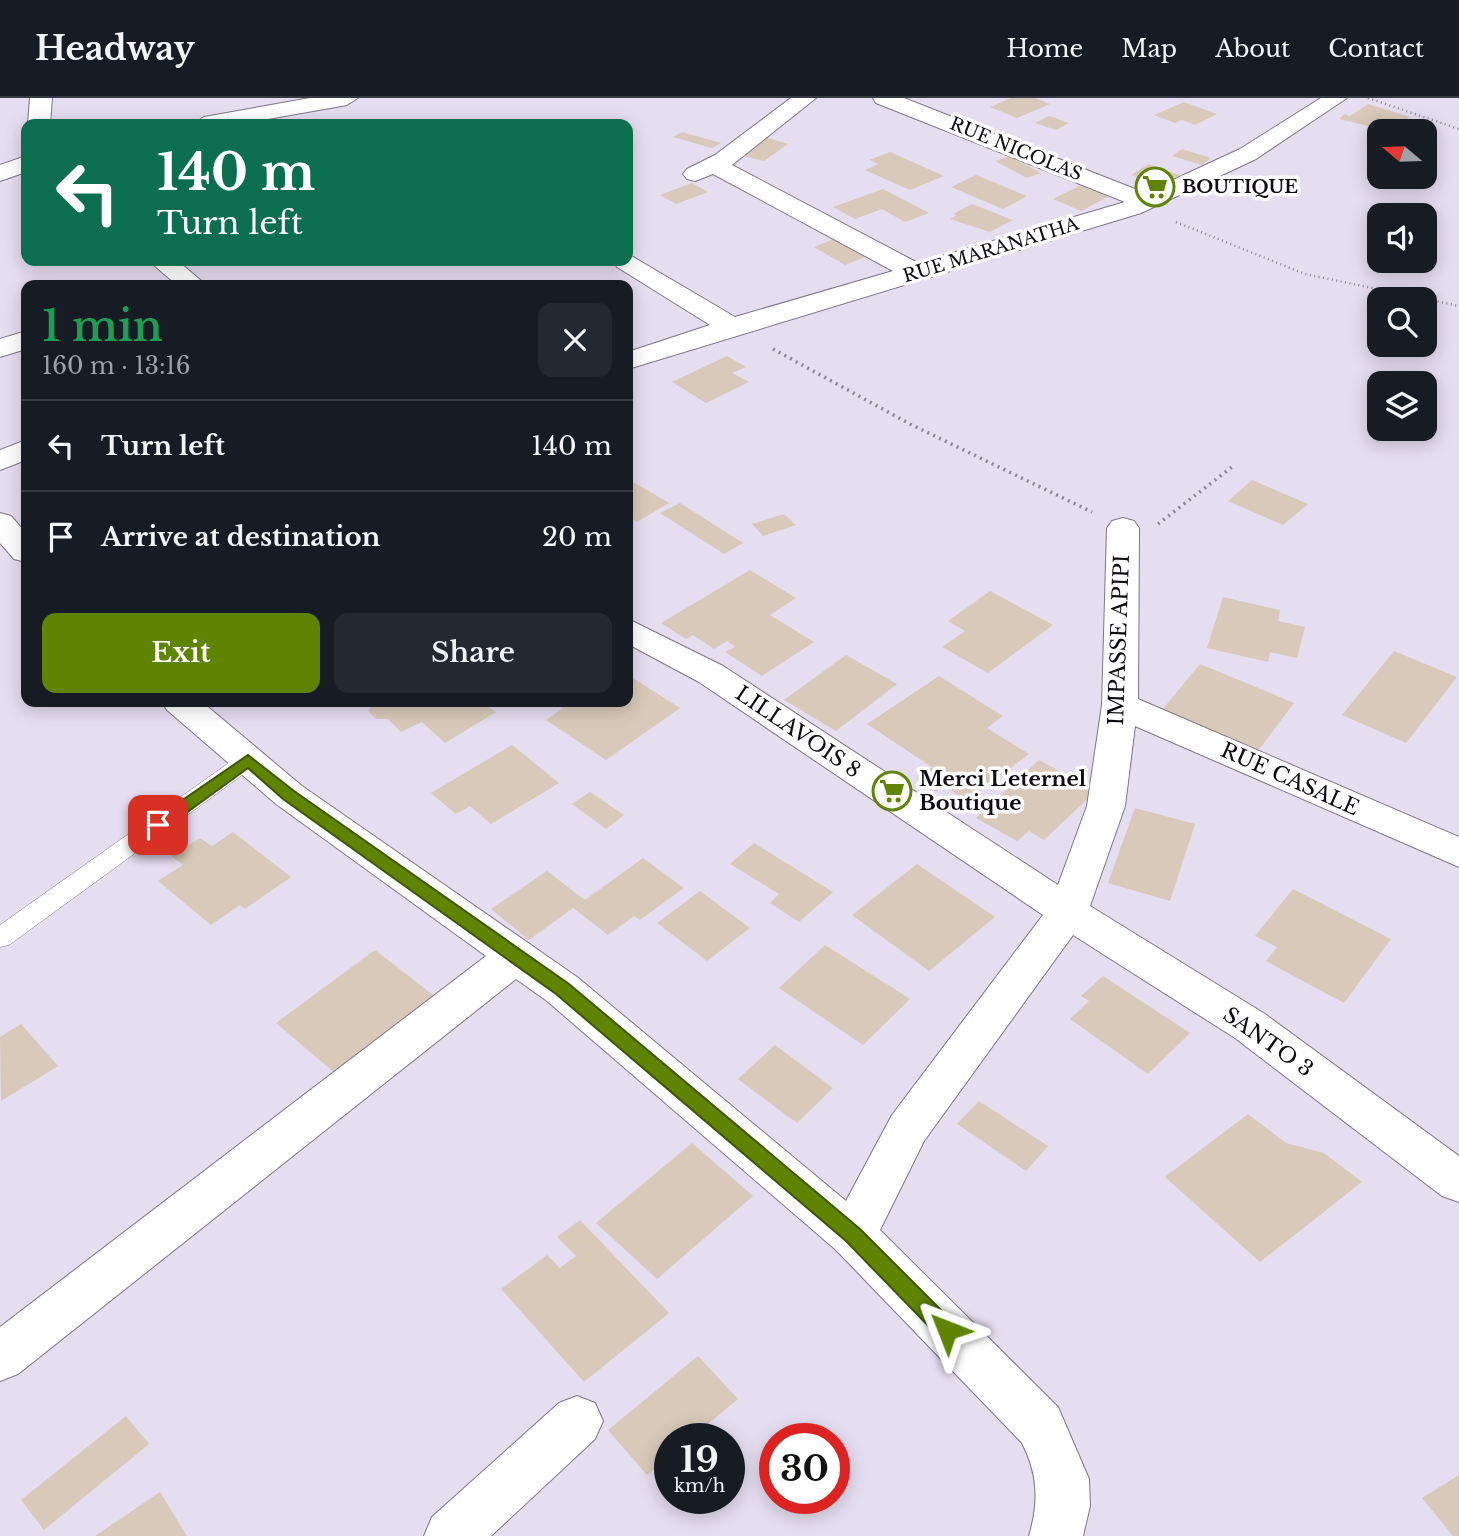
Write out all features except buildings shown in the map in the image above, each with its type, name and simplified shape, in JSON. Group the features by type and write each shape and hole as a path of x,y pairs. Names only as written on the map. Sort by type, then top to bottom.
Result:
{"street":[{"path":"39,119 41,98"},
{"path":"232,119 347,98"},
{"path":"690,177 714,165 805,98"},
{"name":"RUE NICOLAS","path":"884,98 1140,205"},
{"name":"RUE MARANATHA","path":"633,359 732,327 1140,205 1248,154 1336,98"},
{"path":"0,174 21,165"},
{"path":"714,165 916,273"},
{"path":"633,265 732,327"},
{"path":"167,266 179,280"},
{"path":"0,349 21,341"},
{"path":"0,461 21,451"},
{"path":"0,523 21,546"},
{"name":"IMPASSE APIPI","path":"853,1235 908,1128 1068,912 1106,806 1120,705 1123,527"},
{"name":"LILLAVOIS 8","path":"633,633 711,674 1068,912"},
{"name":"RUE CASALE","path":"1120,705 1459,853"},
{"path":"186,707 289,795 562,989 853,1235 1040,1425 1060,1461 1063,1515 1056,1536"},
{"name":"SANTO 3","path":"1068,912 1250,1026 1459,1182"},
{"path":"0,1356 516,956"},
{"path":"451,1536 577,1421"}],"lane":[{"path":"0,939 248,760"}],"path":[{"path":"1368,98 1459,129"},
{"path":"1140,205 1305,274 1459,306"},
{"path":"732,327 910,424 1123,527 1151,530 1232,467"}],"place":[{"name":"BOUTIQUE","path":"1155,187"},
{"name":"Merci L'eternel Boutique","path":"892,791"}],"route":[{"path":"158,825 248,760 289,795 562,989 853,1235 947,1330"}]}
